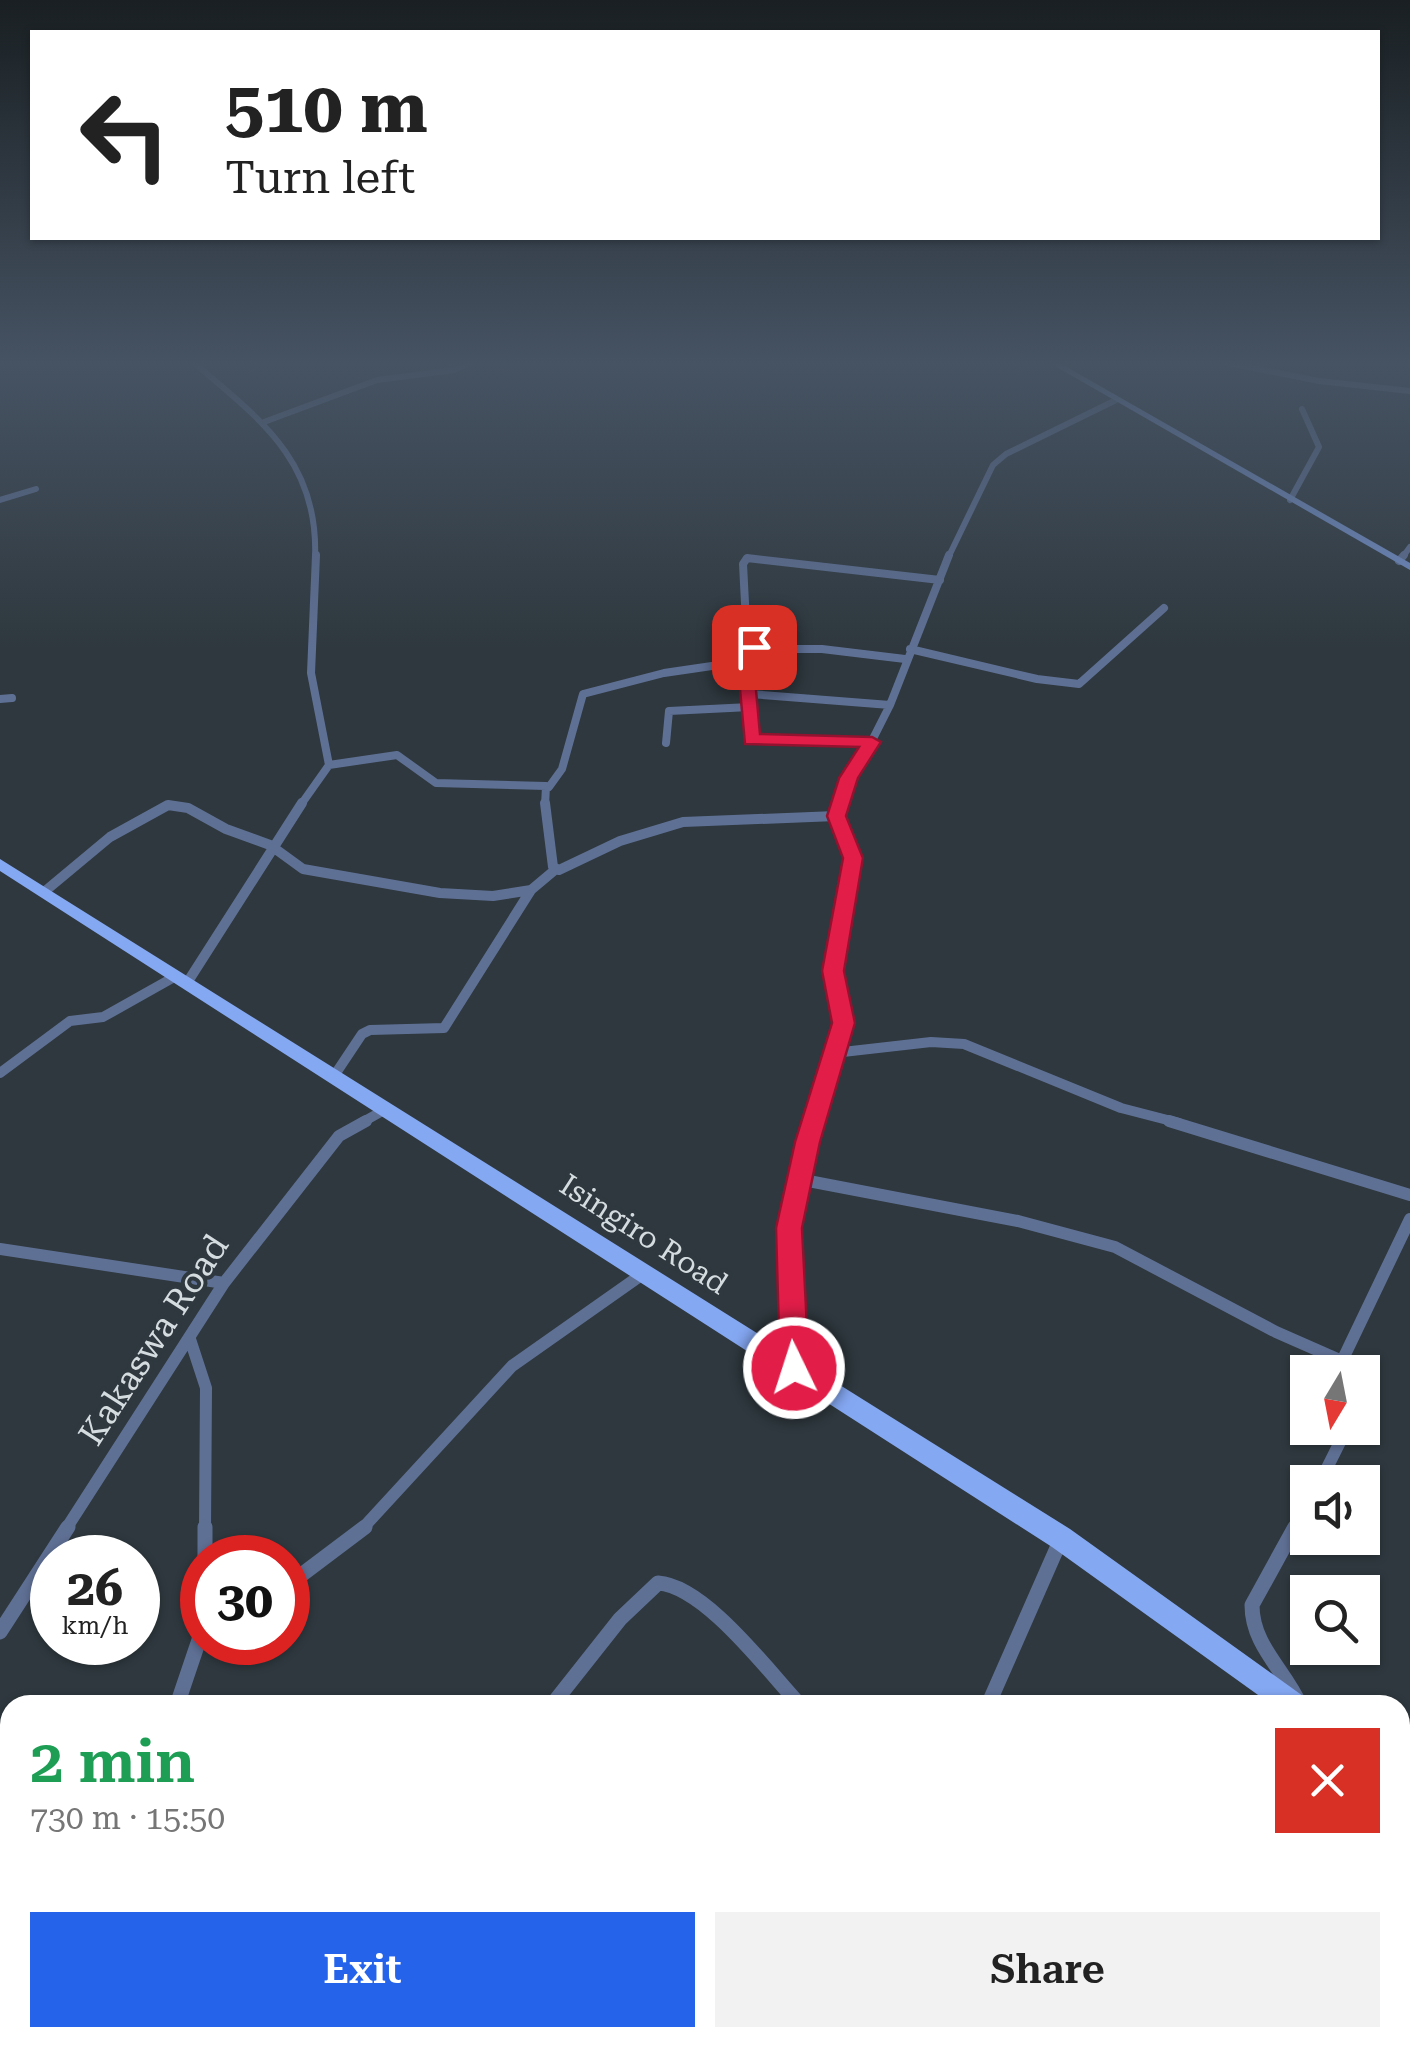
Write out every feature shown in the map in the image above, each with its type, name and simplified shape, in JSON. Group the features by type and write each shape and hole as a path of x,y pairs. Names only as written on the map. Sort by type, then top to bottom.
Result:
{"main road":[{"path":"1216,458 1410,567"},
{"name":"Isingiro Road","path":"0,864 1062,1538 1283,1695"}],"street":[{"path":"289,458 317,518 312,673 329,764"},
{"path":"794,1368 787,1270 798,1179 844,1023 833,971 853,858 836,816 849,778 890,705 905,659 993,465 1002,458"},
{"path":"1290,500 1313,458"},
{"path":"0,500 36,490"},
{"path":"1399,561 1410,547"},
{"path":"872,742 754,741 742,579 747,558 940,580"},
{"path":"910,650 1038,679 1079,684 1164,608"},
{"path":"750,649 822,649 905,659"},
{"path":"556,869 544,822 548,788 563,773 566,744 576,726 583,694 664,673 746,661"},
{"path":"750,694 890,705"},
{"path":"0,699 12,698"},
{"path":"666,743 669,711 750,707"},
{"path":"0,1073 70,1020 102,1017 182,979 250,885 270,845 329,764 398,755 436,783 548,788"},
{"path":"44,892 110,837 168,805 188,808 226,829 270,845 303,869 388,885 492,896 532,890"},
{"path":"334,1076 362,1034 370,1030 444,1028 532,890 556,869 620,841 683,822 836,816"},
{"path":"834,1053 931,1042 964,1044 1121,1108 1227,1136 1410,1195"},
{"name":"Kakaswa Road","path":"0,1632 224,1283 339,1136 386,1108"},
{"path":"798,1179 1018,1221 1115,1247 1320,1355"},
{"path":"1348,1355 1410,1218"},
{"path":"0,1249 224,1283"},
{"path":"310,1573 331,1560 389,1509 513,1365 645,1272"},
{"path":"190,1339 202,1367 208,1405 205,1535"},
{"path":"1290,1535 1252,1605 1250,1617 1261,1646 1286,1672 1294,1695"},
{"path":"992,1695 1062,1538"},
{"path":"560,1695 629,1612 656,1583 664,1581 680,1586 701,1601 790,1695"},
{"path":"181,1695 192,1665"}],"route":[{"path":"754,647 745,656 752,740 872,742 849,778 836,816 853,858 833,971 844,1023 819,1099 792,1204 787,1270 794,1368"}]}
